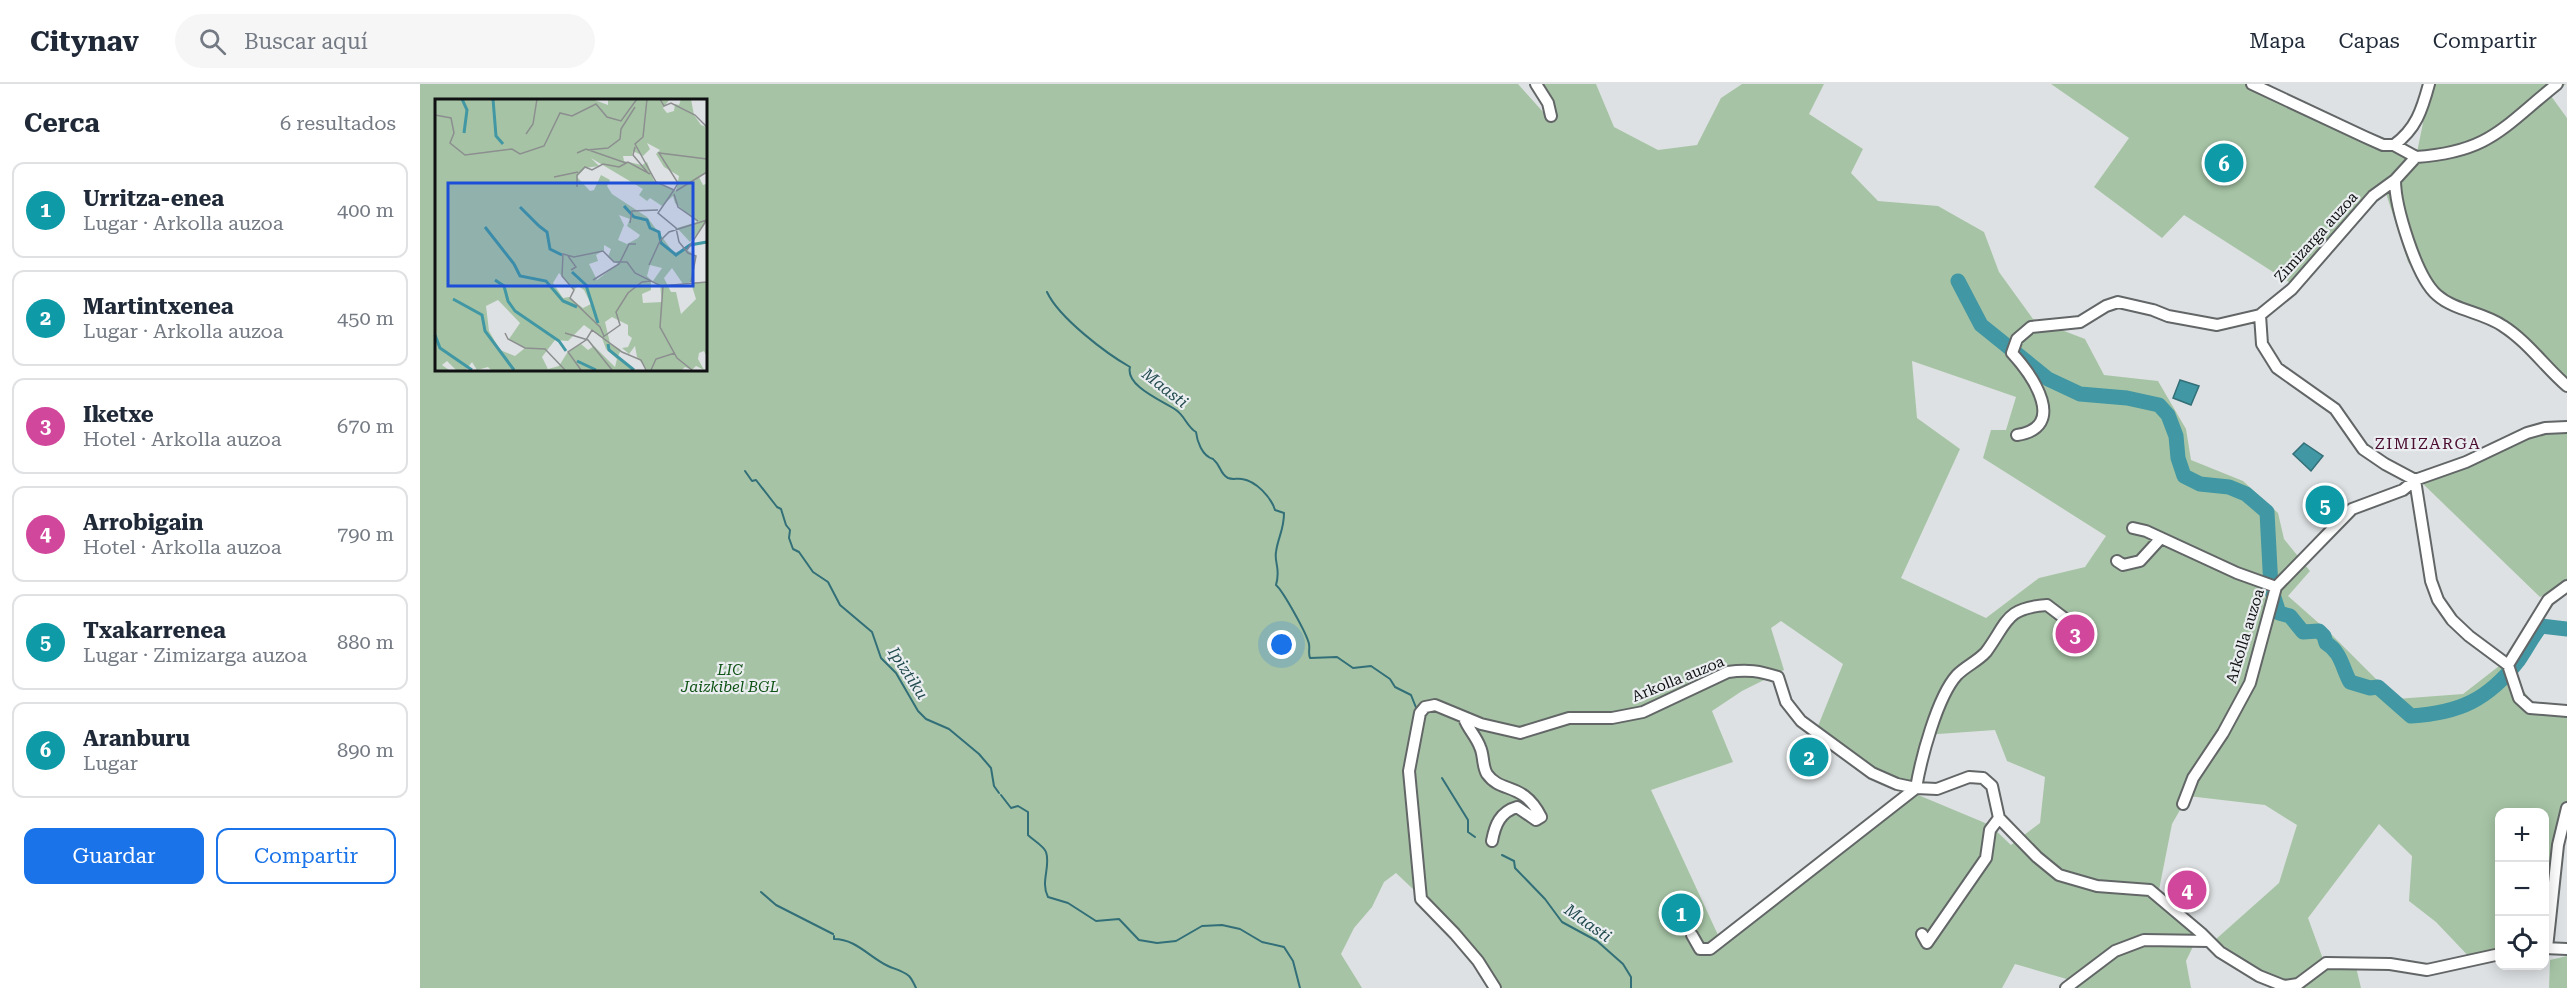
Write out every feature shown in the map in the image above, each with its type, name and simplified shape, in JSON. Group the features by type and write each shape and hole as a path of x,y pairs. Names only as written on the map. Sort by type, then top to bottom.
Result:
{"street":[{"path":"1536,84 1548,103 1551,116"},
{"path":"2252,84 2365,137 2383,145 2394,146 2416,157 2462,150 2485,142 2504,130 2557,84"},
{"path":"2394,146 2407,136 2417,122 2429,84"},
{"name":"Zimizarga auzoa","path":"2017,435 2038,429 2044,420 2039,395 2026,368 2012,353 2017,339 2031,327 2080,322 2106,306 2118,302 2168,316 2217,325 2260,315 2292,289 2373,196 2395,180 2416,157"},
{"path":"2395,180 2395,195 2413,255 2436,294 2450,303 2501,324 2518,337 2567,386"},
{"path":"2260,315 2262,344 2277,368 2335,409 2363,449 2415,480"},
{"path":"2272,585 2352,509 2403,490 2415,480 2466,462 2527,433 2545,428 2567,427"},
{"path":"2415,480 2431,582 2438,600 2452,620 2469,636 2508,665 2518,698 2530,708 2567,711"},
{"name":"Arkolla auzoa","path":"2133,528 2146,531 2237,573 2272,585 2250,683 2223,733 2193,778 2183,804"},
{"path":"2117,561 2123,565 2140,561 2161,538"},
{"path":"2508,665 2548,600 2567,586"},
{"path":"1692,935 1700,949 1710,949 1916,788 1930,730 1956,676 1984,654 2007,618 2025,606 2047,605 2068,621"},
{"name":"Arkolla auzoa","path":"1496,988 1478,961 1421,899 1409,771 1420,713 1425,707 1435,705 1464,718 1520,733 1569,718 1612,718 1643,712 1728,672 1756,670 1778,676 1786,702 1800,721 1872,773 1897,784 1937,789 1969,777 1983,778 1992,786 2000,818 2024,845 2059,875 2097,886 2150,890 2220,952 2259,976 2284,986 2298,986 2326,963 2390,964 2427,970 2495,955"},
{"path":"1464,718 1481,747 1487,774 1496,782 1523,792 1534,804 1540,817 1536,820 1517,807 1508,810 1496,824 1492,841"},
{"path":"2549,922 2558,845 2567,808"},
{"path":"1922,934 1927,943 1976,874 1986,858 1990,830 2000,818"},
{"path":"2066,988 2115,951 2144,940 2209,941"},
{"path":"2549,948 2567,949"}],"green space":[{"name":"LIC Jaizkibel BGL","path":"420,84 1518,84 1544,113 1551,107 1543,91 1544,84 1596,84 1614,127 1658,150 1697,145 1721,98 1742,84 1824,84 1809,114 1863,149 1851,173 1878,201 1938,206 1984,232 1999,272 2033,319 2085,339 2104,375 2158,381 2186,429 2191,460 2243,481 2278,513 2284,539 2310,571 2288,596 2330,633 2396,699 2463,694 2503,663 2538,710 2567,716 2567,808 2549,924 2549,808 2495,808 2495,959 2475,963 2436,922 2409,901 2412,856 2379,824 2308,918 2327,970 2356,967 2361,988 2275,988 2271,978 2215,940 2279,883 2297,825 2265,805 2188,796 2172,824 2158,895 2199,934 2186,961 2191,988 2071,988 2077,982 2015,964 2002,988 1500,988 1470,943 1396,873 1384,882 1372,907 1354,928 1341,954 1362,988 420,988","holes":["1912,361 2016,397 2006,430 1991,430 1983,458 2106,536 2085,567 2039,578 1986,618 1901,578 1960,449 1917,418","1781,621 1843,664 1816,731 1910,792 1796,882 1718,935 1651,790 1733,762 1712,711 1742,691 1784,670 1771,628","1995,730 2007,761 2045,777 2040,823 2011,845 1990,825 1911,792 1924,735"]},
{"path":"2051,84 2259,84 2416,157 2431,84 2566,84 2551,96 2567,118 2567,391 2501,324 2441,307 2408,262 2385,190 2295,286 2184,215 2162,238 2094,187 2129,138"},
{"path":"2567,426 2567,579 2540,597 2420,481 2536,429"},
{"path":"2567,956 2567,988 2549,988 2550,960"}],"water":[{"path":"2180,380 2199,386 2191,405 2173,398"},
{"path":"2304,443 2323,456 2311,471 2293,454"}],"waterway":[{"path":"1958,281 1981,325 2048,379 2080,394 2127,398 2159,405 2168,415 2176,436 2178,458 2184,476 2200,484 2229,487 2246,494 2267,512 2271,588 2279,613 2290,616 2303,632 2319,631 2326,643 2338,655 2350,682 2370,688 2378,687 2411,716 2444,712 2471,702 2495,686 2518,661 2541,626 2567,629"},
{"name":"Maasti","path":"1047,292 1072,324 1130,367 1130,374 1139,387 1179,412 1196,432 1203,452 1213,459"},
{"name":"Maasti","path":"1214,460 1225,476 1230,479 1247,480 1258,486 1275,510 1284,513 1276,552 1278,574 1276,585 1304,631 1309,644 1310,658 1337,657 1353,668 1371,666 1390,679 1395,687 1411,695 1417,710"},
{"name":"Ipiztiku","path":"745,471 781,509 790,530 789,538 793,549 799,552 813,572 828,582 840,605 872,632 881,658 896,673 918,711 926,719 949,729 979,754 991,768 994,786 999,793"},
{"name":"Maasti","path":"1442,778 1468,820 1468,832 1475,837"},
{"name":"Ipiztiku","path":"1001,795 1011,808 1018,806 1028,812 1028,835 1046,852 1045,886 1048,897 1068,903 1096,921 1119,919 1139,940 1157,943 1176,941 1202,926 1222,925 1240,929 1262,942 1284,947 1293,961 1300,988"},
{"name":"Maasti","path":"1502,855 1514,861 1515,868 1545,899 1562,922 1597,941 1623,964 1631,977 1631,988"},
{"path":"761,892 776,905 833,934"},
{"path":"834,936 834,939 856,945 881,962 906,974 916,988"}],"place":[{"name":"Aranburu","path":"2224,163"},
{"name":"Txakarrenea","path":"2325,505"},
{"name":"Iketxe","path":"2075,634"},
{"name":"Martintxenea","path":"1809,757"},
{"name":"Arrobigain","path":"2187,890"},
{"name":"Urritza-enea","path":"1681,913"}],"district":[{"name":"ZIMIZARGA","path":"2428,443"}]}
